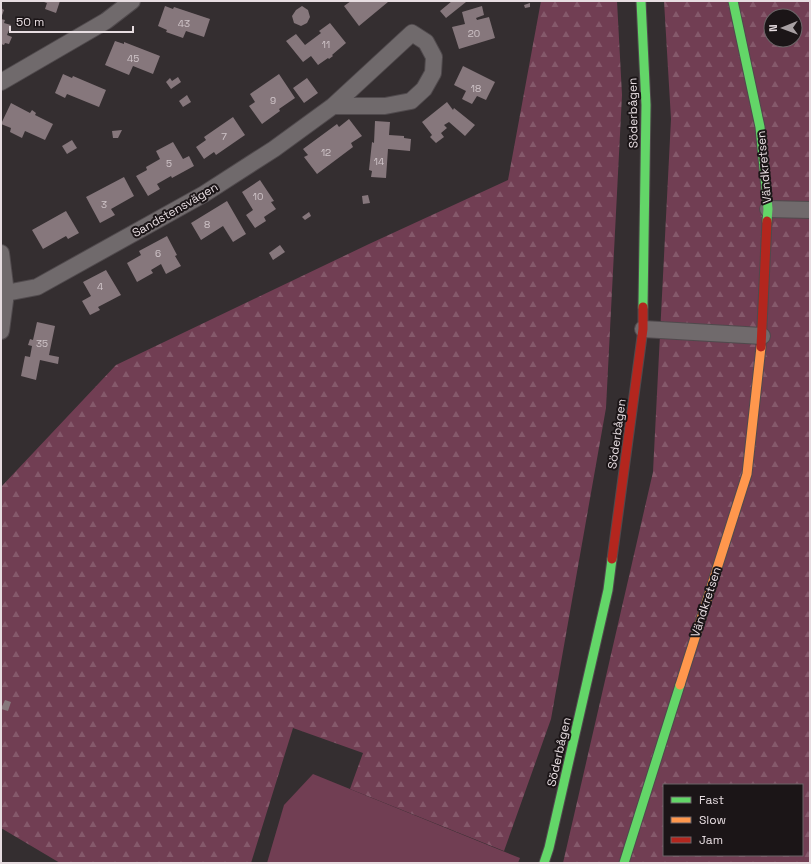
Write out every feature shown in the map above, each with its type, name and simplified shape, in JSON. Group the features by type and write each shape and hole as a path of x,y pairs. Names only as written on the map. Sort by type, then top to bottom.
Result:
{"street":[{"path":"1,82 106,21 132,1"},
{"name":"Söderbågen","path":"544,863 549,848 608,590 643,329 646,104 641,1"},
{"name":"Vändkretsen","path":"624,863 747,474 762,336 768,209 760,127 733,1"},
{"name":"Sandstensvägen","path":"6,293 37,287 204,194 274,149 333,106 412,33 426,42 434,57 433,73 424,89 411,101 385,106 333,106"},
{"path":"768,209 810,210"},
{"path":"1,253 6,293 1,331"},
{"path":"643,329 762,336"}],"green space":[{"path":"541,1 617,1 622,95 606,408 551,719 504,851 350,789 363,753 293,728 251,863 60,863 1,828 1,487 116,365 369,244 508,180"},
{"path":"664,1 810,1 810,863 563,863 653,472 671,119"},
{"path":"313,774 520,858 518,863 267,863 284,805"}],"building":[{"path":"41,1 60,1 56,13 45,9 47,3"},
{"path":"351,1 388,2 359,26 344,6"},
{"path":"452,1 466,2 446,18 440,11"},
{"path":"530,3 530,7 525,8 524,5"},
{"path":"165,6 173,9 174,7 210,19 204,37 186,31 183,38 166,32 167,30 158,26"},
{"path":"302,6 308,10 310,17 307,23 301,26 294,23 292,16 296,10"},
{"path":"482,6 484,15 476,18 477,20 489,17 495,38 459,49 452,27 465,24 462,12"},
{"path":"1,8 4,10 1,18"},
{"path":"1,19 5,20 4,23 11,25 7,35 12,37 9,44 1,44"},
{"path":"330,23 346,43 332,55 333,56 318,65 311,56 303,62 286,41 296,34 305,45 321,33 319,31"},
{"path":"115,41 124,44 124,42 160,56 153,74 133,66 129,75 105,65"},
{"path":"463,66 495,82 486,100 477,96 472,104 462,99 466,91 454,85"},
{"path":"63,74 72,78 73,76 106,90 99,107 67,94 65,98 55,93"},
{"path":"279,74 295,98 279,109 280,111 262,124 249,106 255,102 250,94"},
{"path":"178,77 181,82 171,89 166,82 170,78 172,81"},
{"path":"307,78 318,93 304,103 293,88"},
{"path":"187,95 191,102 183,107 179,101"},
{"path":"447,102 453,110 454,108 475,125 465,136 449,122 444,125 447,128 441,133 444,137 436,143 430,137 432,135 422,122"},
{"path":"11,103 30,113 32,110 36,113 35,115 53,124 45,140 25,131 22,138 10,132 11,128 1,124"},
{"path":"233,117 245,135 216,155 214,152 204,159 196,147 206,140 204,137"},
{"path":"349,119 362,136 351,143 353,147 317,174 304,157 308,155 303,149 337,124 339,127"},
{"path":"375,121 390,122 389,135 404,136 404,138 411,139 410,151 388,149 386,178 371,177 372,171 369,170 372,142 374,143"},
{"path":"122,130 118,138 113,138 112,131"},
{"path":"72,140 77,148 67,154 62,146"},
{"path":"173,142 183,159 189,156 194,166 157,184 160,189 148,196 136,176 147,170 146,167 160,159 156,151"},
{"path":"124,177 134,196 111,209 115,215 100,223 86,197"},
{"path":"260,180 274,201 271,202 276,209 264,217 266,221 255,228 246,215 253,210 242,192"},
{"path":"368,195 370,203 363,204 362,196"},
{"path":"227,201 246,234 233,242 223,226 201,240 191,223"},
{"path":"66,211 79,233 68,239 66,236 43,249 32,230"},
{"path":"309,212 311,216 305,220 302,217"},
{"path":"167,236 177,255 175,256 181,266 166,274 161,264 151,270 153,273 137,282 127,263 141,255 139,251"},
{"path":"280,245 285,252 273,260 269,253"},
{"path":"106,270 121,295 98,307 100,310 90,315 82,301 91,296 83,282"},
{"path":"37,322 55,326 49,355 59,357 58,364 40,360 36,380 21,376 25,356 30,357 32,346 28,345 30,339 33,340"},
{"path":"5,700 11,702 8,711 1,709"}],"traffic: fast":[{"path":"641,1 646,105 643,307"},
{"path":"733,1 760,127 768,209 767,221"},
{"path":"544,863 549,848 608,590 612,559"},
{"path":"624,863 680,685"}],"traffic: slow":[{"path":"680,685 747,474 761,347"}],"traffic: jam":[{"path":"761,347 767,221"},
{"path":"612,559 643,329 643,307"}]}
